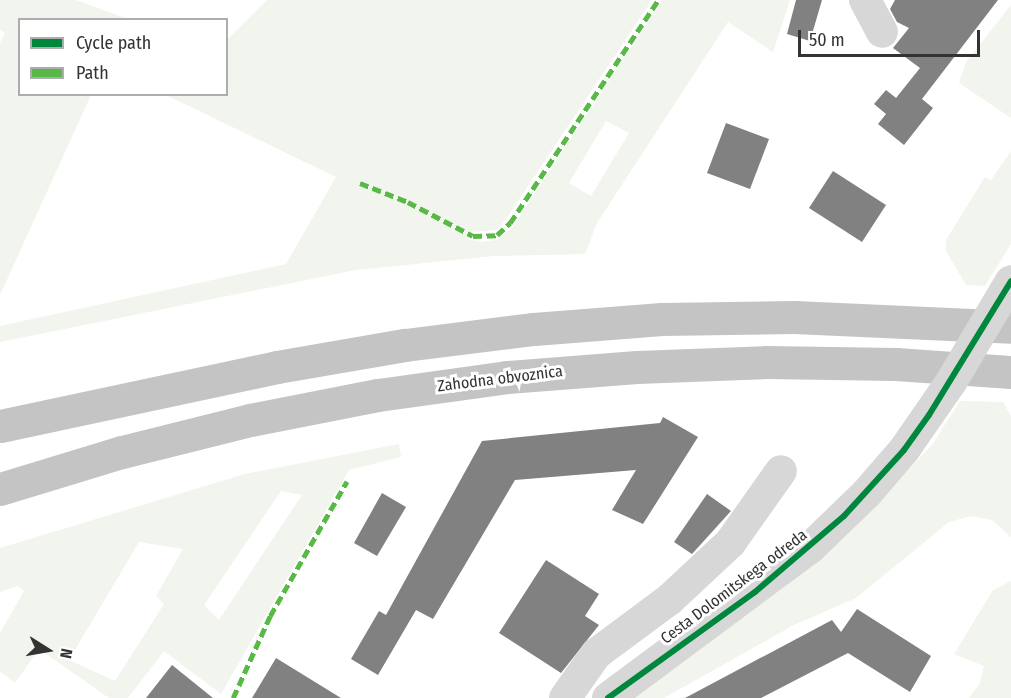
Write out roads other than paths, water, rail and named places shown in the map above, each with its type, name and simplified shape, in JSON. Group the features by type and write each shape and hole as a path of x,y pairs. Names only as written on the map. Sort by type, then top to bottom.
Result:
{"highway":[{"path":"0,426 298,363 534,329 662,319 794,317 1011,327"},
{"name":"Zahodna obvoznica","path":"0,489 122,452 250,420 378,396 507,377 626,367 766,362 896,364 1011,372"}],"street":[{"path":"865,0 882,32"},
{"name":"Cesta Dolomitskega odreda","path":"608,698 810,548 866,494 904,450 951,382 1011,281"},
{"path":"565,698 597,654 670,599 730,543 781,471"}]}
